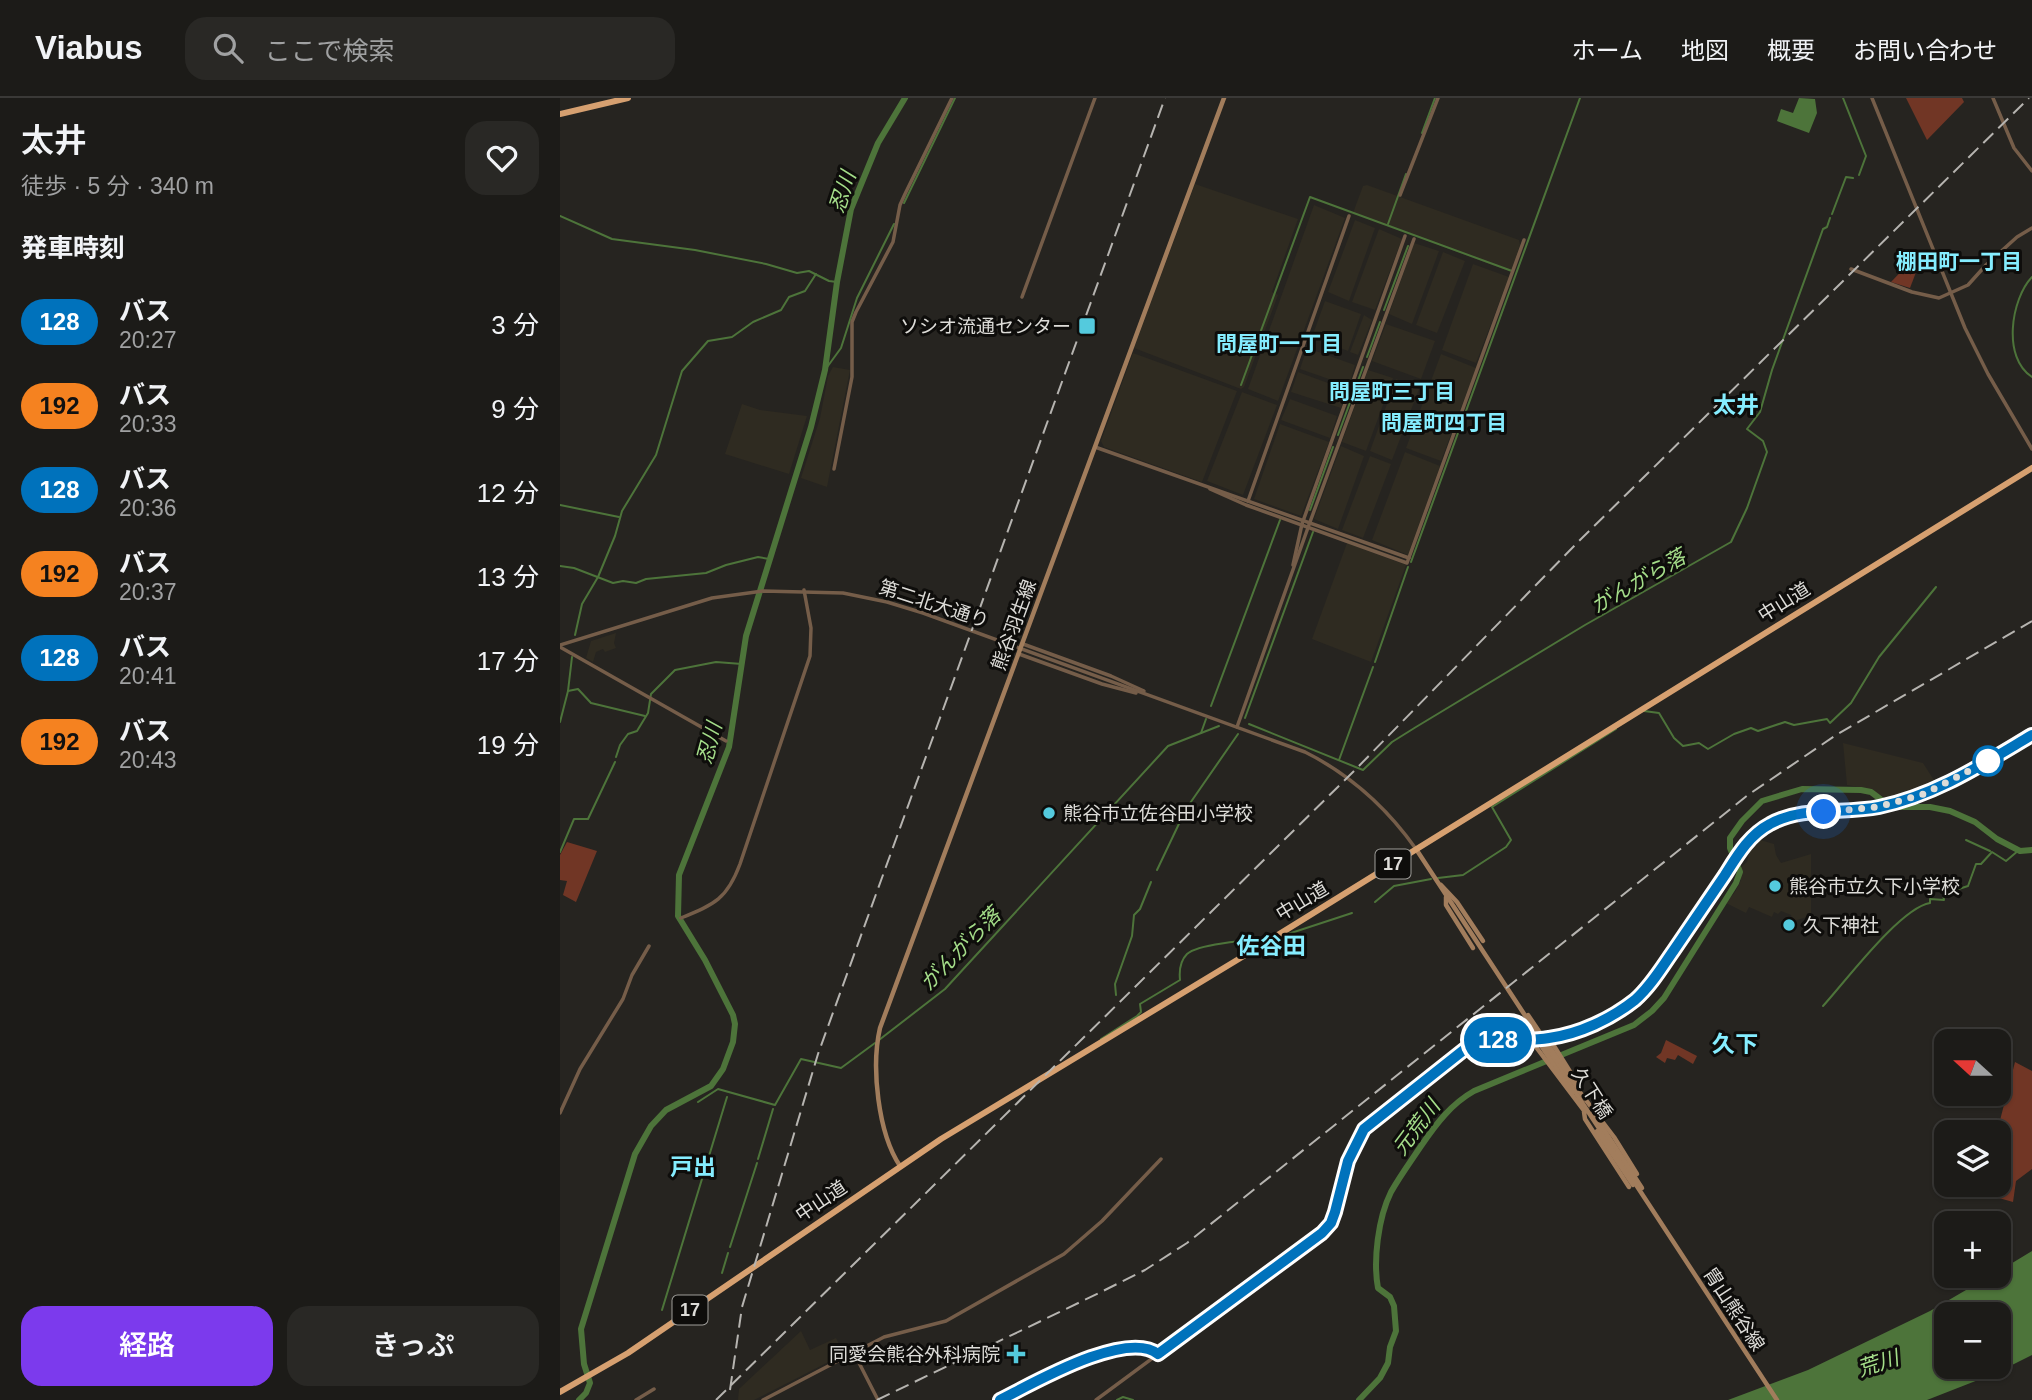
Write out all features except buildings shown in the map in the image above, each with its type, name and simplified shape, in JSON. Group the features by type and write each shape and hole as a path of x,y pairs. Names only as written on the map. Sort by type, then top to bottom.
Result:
{"highway":[{"path":"560,114 628,98"},
{"name":"中山道","path":"560,1392 628,1353 942,1139 1160,1008 2032,468"}],"main road":[{"name":"熊谷羽生線","path":"900,1166 891,1151 878,1099 875,1063 883,1017 1224,98"},
{"path":"1416,849 1473,948"},
{"path":"1434,877 1457,902 1483,941"},
{"name":"久下橋","path":"1446,897 1668,1234"},
{"path":"1504,984 1614,1137 1637,1174"},
{"path":"1504,984 1574,1099"},
{"path":"1549,1038 1579,1086 1579,1091"},
{"path":"1530,1039 1655,1214"},
{"path":"1589,1104 1655,1214"},
{"path":"1584,1112 1585,1119 1629,1187"},
{"name":"胄山熊谷線","path":"1668,1234 1777,1400"}],"street":[{"path":"834,469 852,377 852,322 893,242 905,194 952,98"},
{"path":"1022,296 1095,98"},
{"path":"1400,195 1438,98"},
{"path":"1872,98 1950,292 1988,374 2032,449"},
{"path":"1993,98 2014,148 2032,171"},
{"path":"1247,503 1349,216"},
{"path":"1851,269 1936,298 1968,285 2017,237 2032,228"},
{"path":"1291,577 1302,522 1405,236"},
{"path":"1237,727 1414,239"},
{"path":"1095,447 1408,561 1524,240"},
{"path":"681,918 709,905 725,894 732,885 810,656 811,628 804,590"},
{"name":"第二北大通り","path":"560,646 709,599 754,592 804,590 843,593 877,600 936,618 1305,752 1336,769 1388,813 1416,849"},
{"path":"1023,644 1111,676 1176,705"},
{"path":"560,646 726,741"},
{"path":"1019,654 1110,686 1155,698"},
{"path":"1096,1400 1322,1233 1331,1223 1355,1144 1373,1121 1465,1049 1499,1040 1549,1038 1604,1020 1636,999 1654,980 1756,833 1782,818 1880,807 1940,788 2032,735"},
{"path":"560,1113 580,1069 622,999 649,946"},
{"path":"763,1400 884,1337 946,1321 1064,1254 1102,1221 1161,1159"},
{"path":"1000,1400 1096,1353 1152,1349 1158,1354"},
{"path":"854,1353 878,1400"},
{"path":"636,1400 654,1389"}],"shaded area":[{"path":"1906,98 1962,98 1964,102 1927,140"},
{"path":"1195,184 1298,219 1272,292 1278,295 1241,389 1134,348"},
{"path":"1367,185 1519,240 1520,245 1511,272 1353,213 1363,186"},
{"path":"1314,205 1345,218 1278,401 1248,389"},
{"path":"1355,220 1375,228 1349,301 1328,292"},
{"path":"1379,229 1402,239 1375,310 1352,302"},
{"path":"1414,243 1439,251 1412,324 1389,314"},
{"path":"1443,252 1465,261 1437,333 1416,325"},
{"path":"1911,261 1918,267 1910,288 1891,282"},
{"path":"1473,264 1509,277 1476,363 1442,350"},
{"path":"1325,301 1361,314 1348,351 1312,337"},
{"path":"1364,315 1372,320 1358,355 1350,352"},
{"path":"1386,324 1435,341 1421,379 1372,361"},
{"path":"1307,348 1355,365 1349,386 1300,369"},
{"path":"1133,353 1237,391 1202,482 1104,447 1101,441"},
{"path":"1441,354 1476,368 1441,461 1406,448"},
{"path":"833,367 850,370 827,487 801,478 820,418 828,376"},
{"path":"1368,370 1393,378 1366,451 1342,442"},
{"path":"1298,372 1347,390 1341,408 1291,392"},
{"path":"1396,379 1419,389 1392,460 1370,451"},
{"path":"1242,392 1277,405 1243,495 1207,481"},
{"path":"1290,399 1337,416 1330,438 1281,420"},
{"path":"742,404 760,410 807,416 789,474 725,454"},
{"path":"1280,424 1329,442 1301,516 1254,499"},
{"path":"1341,446 1364,456 1338,529 1314,519"},
{"path":"1405,452 1440,466 1408,555 1372,540"},
{"path":"1370,456 1391,464 1363,538 1342,530"},
{"path":"1347,543 1406,565 1371,662 1312,639"},
{"path":"616,633 616,648 596,652 593,662 586,658 591,641"},
{"path":"1843,743 1923,763 1937,785 1891,800 1865,788 1847,785"},
{"name":"熊谷市立久下小学校","path":"1757,839 1774,844 1781,863 1811,854 1811,916 1793,921 1791,915 1781,911 1778,914 1774,912 1772,917 1749,907 1746,913 1726,903 1741,880 1741,867 1747,862 1751,845"},
{"path":"567,842 597,851 576,902 563,895 567,881 560,880 560,855"},
{"path":"1666,1040 1697,1056 1693,1064 1678,1055 1675,1060 1667,1058 1665,1063 1656,1057 1661,1053"},
{"path":"2015,1062 2032,1071 2032,1169 2016,1181 2013,1202 1995,1197 2011,1197 2011,1120 2000,1120 2004,1106 2011,1106 2011,1078"},
{"path":"801,1331 810,1350 836,1338 844,1354 754,1400 738,1400 739,1389"}],"water":[{"path":"1799,98 1815,99 1817,113 1809,133 1777,121 1781,109 1793,113"},
{"path":"2032,1251 2032,1355 2011,1366 2011,1302 1945,1302 1969,1288 2011,1288 2011,1264"},
{"name":"荒川","path":"1934,1309 1934,1379 1981,1379 1927,1400 1728,1400 1808,1370"}],"waterway":[{"name":"忍川","path":"579,1400 590,1383 584,1364 581,1329 635,1154 651,1126 666,1110 711,1086 723,1069 733,1042 733,1015 705,960 678,916 679,875 729,747 746,636 811,427 825,370 837,282 851,209 878,143 905,98"},
{"path":"904,203 955,98"},
{"path":"1422,133 1435,98"},
{"path":"1411,562 1580,98"},
{"name":"がんがら落","path":"1843,98 1866,156 1859,175"},
{"path":"1388,224 1406,174"},
{"name":"がんがら落","path":"1832,214 1846,177 1853,178"},
{"path":"1241,385 1310,197 1512,271"},
{"path":"560,216 612,239 695,250 797,273 809,271 837,282"},
{"name":"がんがら落","path":"1249,724 1363,770 1392,742 1416,727 1585,625 1731,542 1747,508 1767,452 1763,441 1747,429 1760,412 1772,370 1823,229 1827,227 1830,218"},
{"path":"825,370 841,348 857,298 894,224"},
{"path":"1384,310 1408,246"},
{"path":"575,635 582,604 598,577 622,511 656,455 682,371 708,341 732,337 753,322 781,310 789,297 805,291 816,274"},
{"name":"元荒川","path":"2032,277 2019,299 2013,328 2016,356 2032,377"},
{"path":"1367,357 1380,322"},
{"path":"1338,435 1363,367"},
{"path":"1310,510 1333,447"},
{"path":"560,505 619,517"},
{"path":"1211,706 1280,520"},
{"path":"1245,718 1313,532"},
{"path":"560,566 574,568 613,583 636,583 646,579 706,573 758,557 769,559"},
{"path":"1375,662 1408,567"},
{"path":"1644,711 1659,713 1674,738 1683,746 1699,743 1708,749 1751,728 1758,731 1785,722 1794,725 1827,719 1830,723 1851,703 1879,657 1936,587"},
{"path":"560,722 568,691 572,657"},
{"path":"616,757 620,745 628,734 637,731 648,713 651,694 675,670 716,662 742,664"},
{"path":"1339,760 1373,667"},
{"path":"568,691 578,689 591,703 645,716"},
{"path":"1201,733 1206,719"},
{"name":"がんがら落","path":"879,1040 945,989 1168,746 1219,726"},
{"path":"1438,878 1463,875 1506,847 1511,840 1492,807 1616,729"},
{"path":"1157,870 1186,809 1238,734"},
{"path":"560,852 574,819 588,819 615,762"},
{"name":"元荒川","path":"1359,1400 1380,1378 1388,1363 1396,1331 1394,1306 1390,1297 1378,1288 1376,1253 1387,1202 1406,1169 1438,1122 1466,1096 1634,1025 1652,1011 1664,998 1736,883 1740,872 1730,848 1730,838 1762,801 1802,789 1861,790 1871,792 1891,807 1930,807 1950,811 1975,822 1997,839 2020,851 2032,850"},
{"path":"1966,840 1990,851"},
{"path":"1823,1006 1874,947 1904,918 1930,903 1930,899 1944,900 1943,894 1968,886 1976,864 1981,864 1992,852 2006,861 2019,850"},
{"path":"1375,902 1394,886 1431,879"},
{"path":"1116,995 1115,984 1132,936 1134,915 1140,909 1151,882"},
{"path":"1271,943 1285,935 1352,913"},
{"path":"1101,1039 1137,1016 1141,1012 1140,1004 1180,980 1180,966 1187,954 1222,944 1259,942"},
{"name":"がんがら落","path":"698,1102 718,1089 775,1105 801,1059 841,1068 875,1043"},
{"path":"662,1310 727,1097"},
{"path":"758,1159 773,1109"},
{"path":"730,1247 757,1163"},
{"path":"722,1273 728,1253"},
{"name":"元荒川","path":"1117,1400 1123,1397 1133,1400"}],"railway":[{"path":"730,1390 742,1307 818,1054 1165,98"},
{"path":"716,1400 1353,772 1581,539 2029,98"},
{"path":"877,1400 1145,1270 1187,1243 1748,795 1836,735 2032,621"}],"bus line":[{"name":"128","path":"1000,1400 1096,1353 1152,1349 1158,1354 1285,1262 1331,1223 1348,1161 1364,1129 1465,1049 1499,1040 1549,1038 1569,1033 1604,1020 1636,999 1654,980 1742,849 1764,827 1794,815 1864,809 1924,794 1940,788 2032,735"}],"place":[{"name":"ソシオ流通センター","path":"1087,326"},
{"name":"熊谷市立佐谷田小学校","path":"1049,813"},
{"name":"熊谷市立久下小学校","path":"1775,886"},
{"name":"久下神社","path":"1789,925"},
{"name":"同愛会熊谷外科病院","path":"1016,1354"}],"district":[{"name":"棚田町一丁目","path":"1959,261"},
{"name":"問屋町一丁目","path":"1279,343"},
{"name":"問屋町三丁目","path":"1392,391"},
{"name":"太井","path":"1736,405"},
{"name":"問屋町四丁目","path":"1444,422"},
{"name":"佐谷田","path":"1271,946"},
{"name":"久下","path":"1735,1044"},
{"name":"戸出","path":"693,1167"}],"route":[{"path":"1824,812 1878,807 1924,794 1988,761"}]}
